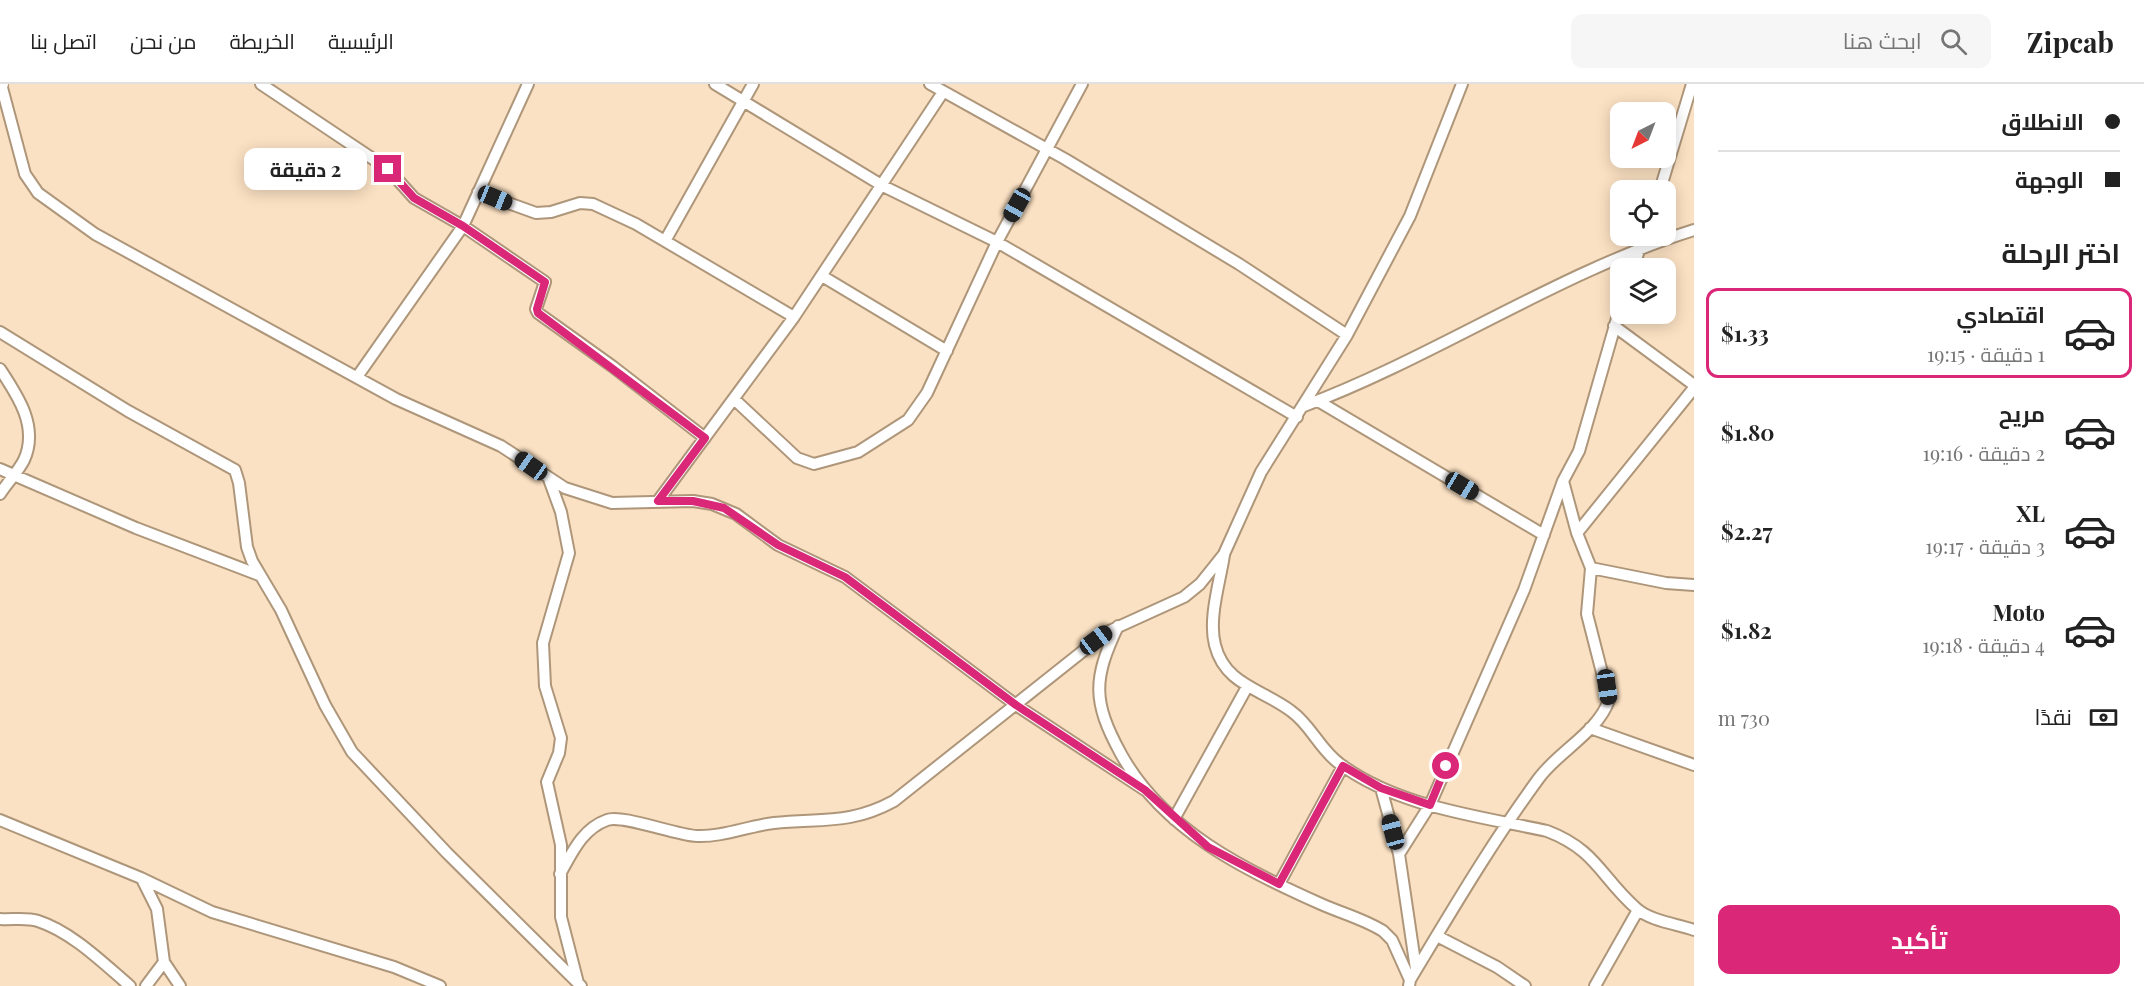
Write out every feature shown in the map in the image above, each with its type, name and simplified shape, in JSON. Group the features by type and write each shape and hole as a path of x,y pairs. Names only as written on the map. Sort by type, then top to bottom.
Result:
{"street":[{"path":"1,84 25,174 45,199 95,234 396,399 501,446 565,488 612,503 693,501 712,504 736,514 778,545 845,577 1016,705 1145,790 1174,819 1208,847 1279,884 1383,931 1392,940 1409,983"},
{"path":"261,84 388,169 414,198 463,226 545,282 537,309 538,313 705,438"},
{"path":"357,377 463,226 528,84"},
{"path":"715,84 883,186 997,242 1297,417"},
{"path":"665,241 753,84"},
{"path":"930,84 1048,149 1239,264 1347,335"},
{"path":"734,399 797,458 814,464 858,452 908,420 924,400 997,242 1082,84"},
{"path":"560,874 577,844 590,829 613,818 669,832 712,836 772,823 865,816 894,801 1119,625 1184,597 1200,584 1224,554 1261,472 1347,335 1419,198 1462,84"},
{"path":"1663,180 1692,84"},
{"path":"658,501 794,317 944,92"},
{"path":"478,192 536,213 551,212 580,203 593,204 665,241 794,317"},
{"path":"1304,406 1474,329 1641,247 1694,230"},
{"path":"1637,258 1641,247"},
{"path":"822,276 947,351"},
{"path":"1399,854 1430,805 1524,590 1563,481 1579,452 1614,326 1694,387 1577,533"},
{"path":"0,332 128,411 235,470 239,483 247,547 259,575 281,610 325,705 352,752 394,798 579,985"},
{"path":"0,369 23,408 29,428 24,460 0,495"},
{"path":"1318,401 1544,535"},
{"path":"0,470 259,575"},
{"path":"549,478 561,512 569,553 543,643 545,686 561,738 559,753 547,782 560,833 561,917 579,985"},
{"path":"1409,983 1507,823 1548,766 1590,728 1606,709 1608,700 1587,614 1591,568 1577,533 1563,481"},
{"path":"1224,554 1213,629 1215,645 1228,673 1247,687 1293,712 1331,757 1381,788 1430,805 1556,835 1586,852 1638,910 1694,930"},
{"path":"1591,568 1666,583 1694,585"},
{"path":"1119,625 1099,671 1099,694 1103,717 1113,739 1145,790"},
{"path":"1174,819 1247,687"},
{"path":"1590,728 1694,765"},
{"path":"1279,884 1343,766"},
{"path":"1381,788 1399,854 1416,969"},
{"path":"0,820 141,878 212,912 394,967 440,986"},
{"path":"141,878 157,909 164,962 180,986"},
{"path":"1595,986 1638,910"},
{"path":"0,919 30,920 46,925 89,952 130,986"},
{"path":"1437,936 1497,967 1525,986"},
{"path":"146,986 164,962"}],"route":[{"path":"388,169 414,198 463,226 545,282 546,286 537,309 538,313 612,366 705,438 658,501 693,501 724,508 736,514 778,545 845,577 1016,705 1145,790 1182,826 1208,847 1279,884 1343,766 1381,788 1430,805 1446,766"}]}
